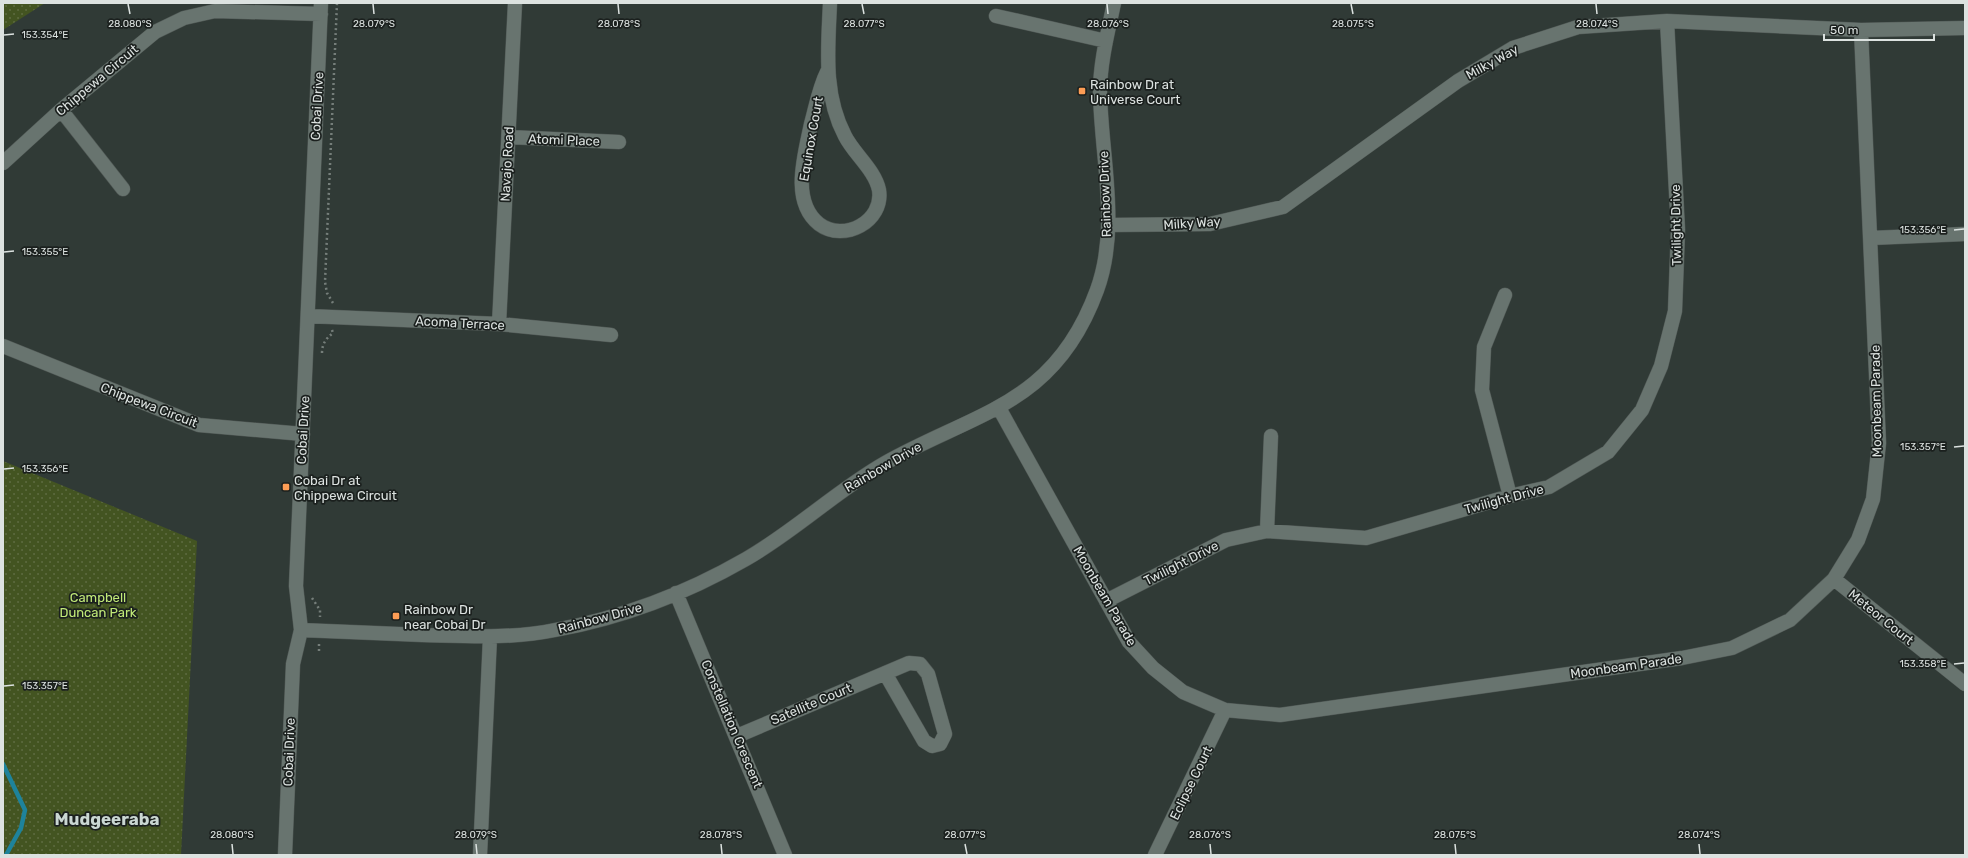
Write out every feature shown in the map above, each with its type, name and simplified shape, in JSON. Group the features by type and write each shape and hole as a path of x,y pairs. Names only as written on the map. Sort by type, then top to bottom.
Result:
{"street":[{"name":"Navajo Road","path":"499,324 515,3"},
{"name":"Equinox Court","path":"827,72 820,86 807,143 802,178 802,190 811,215 827,229 837,231 853,229 866,224 871,219 879,201 879,189 874,177 856,154 839,125 834,109 827,72 830,3"},
{"name":"Rainbow Drive","path":"302,630 490,637 559,629 639,608 722,572 760,551 809,517 838,493 888,461 999,408 1036,383 1056,362 1075,336 1097,289 1104,261 1108,225 1100,91 1101,69 1114,3"},
{"name":"Chippewa Circuit","path":"3,163 61,110 155,32 184,18 215,11 321,8"},
{"name":"Cobai Drive","path":"285,855 293,664 302,630 296,586 321,8"},
{"path":"996,16 1106,41"},
{"name":"Milky Way","path":"1108,225 1210,224 1283,207 1458,81 1513,48 1578,27 1667,21 1861,30 1965,28"},
{"name":"Twilight Drive","path":"1106,601 1226,540 1268,531 1366,538 1510,496 1549,487 1608,452 1642,410 1661,366 1675,311 1678,230 1667,21"},
{"name":"Moonbeam Parade","path":"999,408 1129,642 1153,668 1182,692 1225,710 1280,715 1682,658 1732,648 1790,620 1834,579 1858,540 1873,499 1879,444 1861,30"},
{"path":"61,110 123,189"},
{"name":"Atomi Place","path":"509,138 619,142"},
{"path":"1871,238 1965,234"},
{"path":"1505,296 1484,348 1482,390 1510,496"},
{"name":"Acoma Terrace","path":"308,316 499,324 611,335"},
{"name":"Chippewa Circuit","path":"3,346 199,425 303,434"},
{"path":"1268,531 1271,436"},
{"name":"Meteor Court","path":"1834,579 1965,684"},
{"name":"Constellation Crescent","path":"676,593 737,736 785,855"},
{"path":"480,855 490,637"},
{"name":"Satellite Court","path":"737,736 885,673 913,663 920,664 925,668 945,734 940,744 932,746 924,741 885,673"},
{"name":"Eclipse Court","path":"1155,855 1225,710"}],"green space":[{"path":"3,3 45,3 3,30"},
{"name":"Campbell Duncan Park","path":"3,461 197,541 181,855 3,855"}],"waterway":[{"path":"3,764 25,810 21,828 6,855"}],"place":[{"name":"Rainbow Dr at Universe Court","path":"1082,91"},
{"name":"Cobai Dr at Chippewa Circuit","path":"286,487"},
{"name":"Rainbow Dr near Cobai Dr","path":"396,616"}],"district":[{"name":"Mudgeeraba","path":"107,819"}]}
